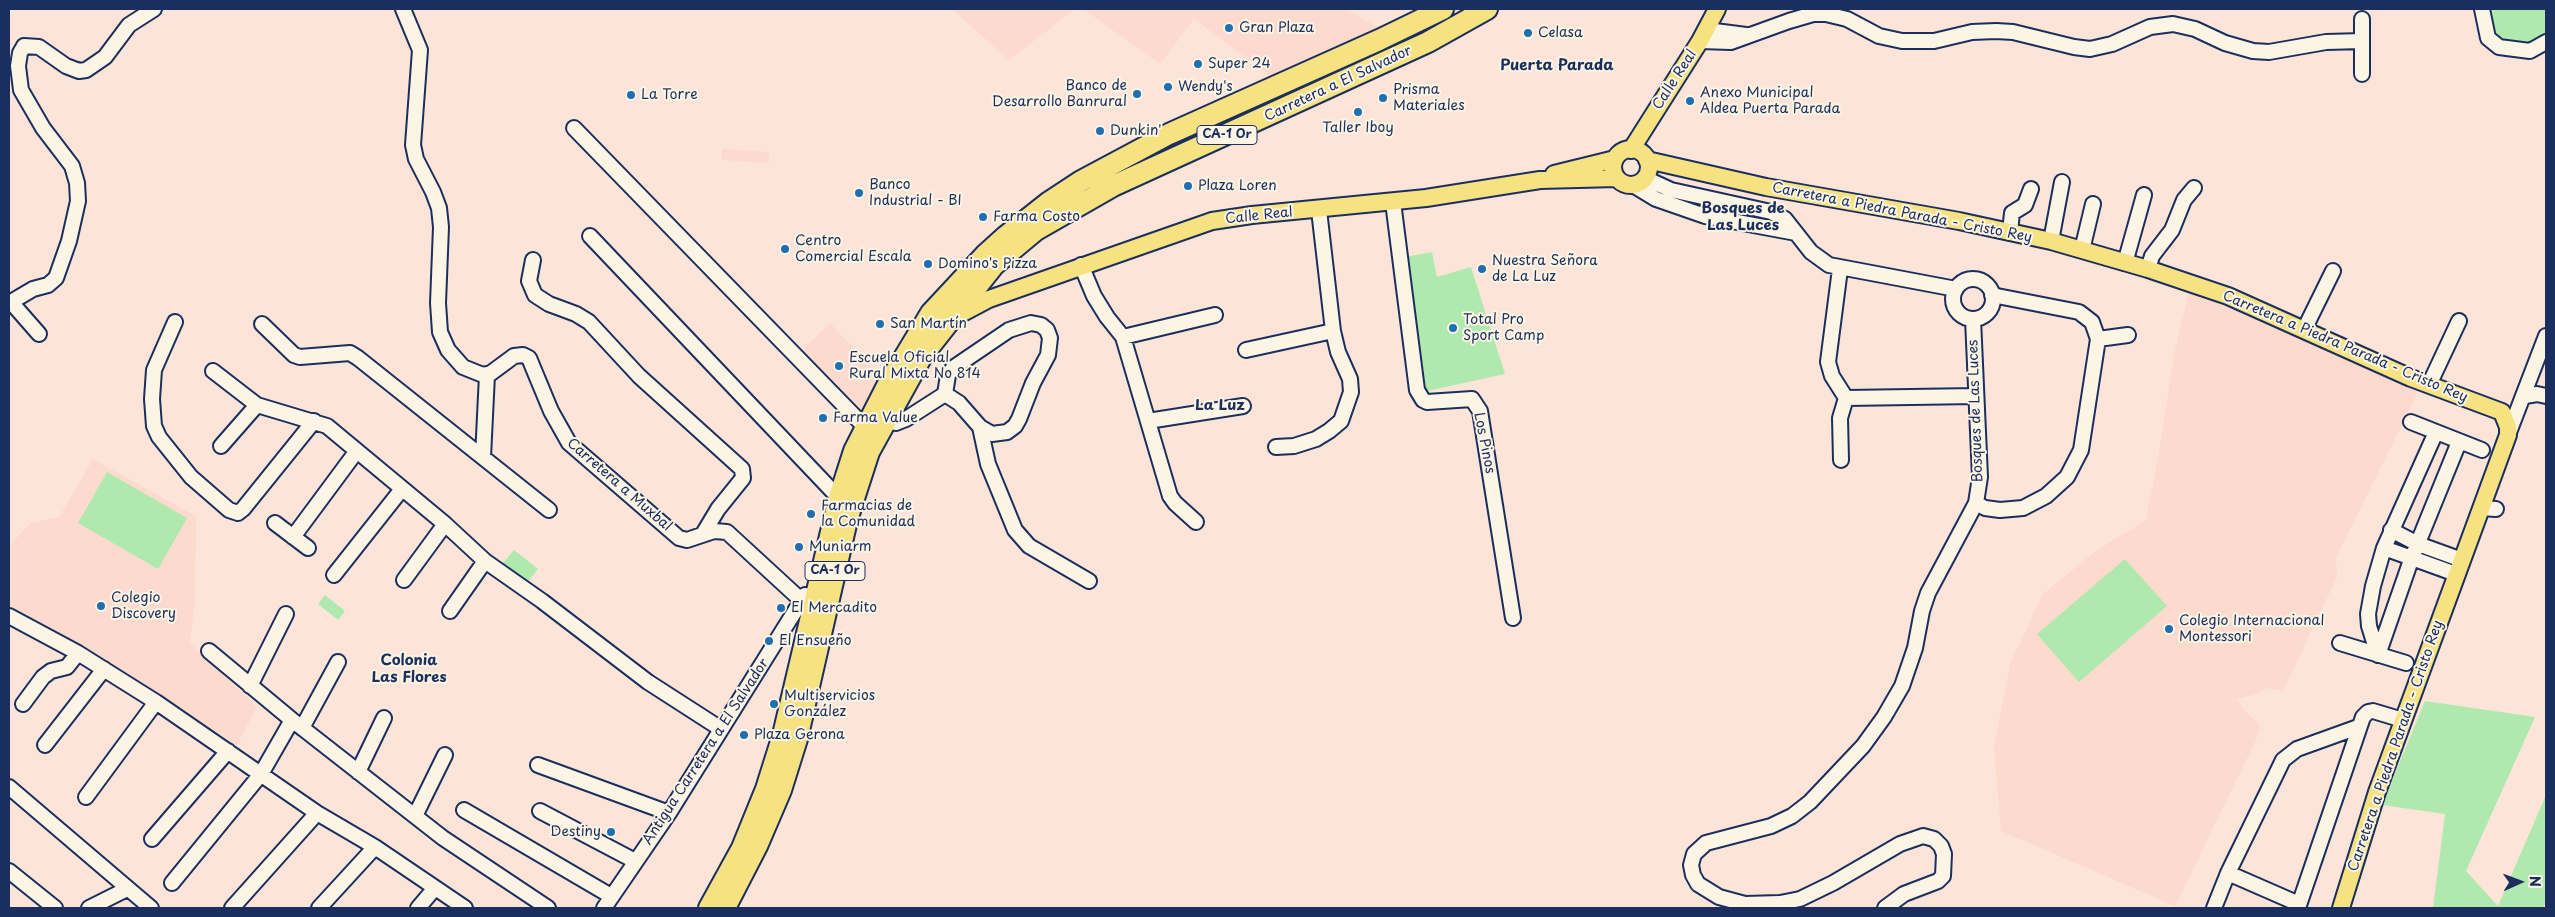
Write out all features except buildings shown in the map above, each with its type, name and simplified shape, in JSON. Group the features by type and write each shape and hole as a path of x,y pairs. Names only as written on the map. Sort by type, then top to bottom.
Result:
{"highway":[{"name":"Carretera a El Salvador","path":"709,908 742,848 766,789 782,735 806,608 821,568 838,498 854,451 865,427 914,339 931,313 985,255 1049,202 1138,149 1443,9"},
{"name":"Carretera a El Salvador","path":"725,908 757,846 781,790 796,739 847,520 869,452 898,397 939,332 985,290 994,265 1036,230 1113,186 1428,42 1487,9"}],"main road":[{"name":"Calle Real","path":"1631,150 1703,35 1717,9"},
{"path":"1644,129 1642,145 1649,154 1647,171"},
{"path":"1631,150 1640,152 1647,171 1624,184 1617,178 1613,169 1615,159 1622,152 1631,150"},
{"name":"Calle Real","path":"1540,180 1563,171 1615,159"},
{"name":"Carretera a Piedra Parada - Cristo Rey","path":"1647,171 1704,173 1766,187 1889,207 2010,232 2082,250 2228,296 2429,384 2502,412 2508,427 2508,435 2489,509 2459,567 2377,792 2341,908"},
{"name":"Calle Real","path":"985,290 1081,265 1212,221 1252,215 1393,202 1540,180 1617,178"}],"street":[{"path":"39,334 13,307 11,302 33,289 48,285 56,278 70,241 78,201 77,183 72,166 43,128 22,90 18,66 20,53 24,46 39,47 66,66 79,70 99,63 129,25 154,9"},
{"path":"403,9 420,50 413,145 416,159 439,208 441,227 438,303 440,332 448,350 463,367 478,374 487,375 483,457"},
{"path":"2482,9 2488,38 2499,47 2530,51 2546,42"},
{"path":"1703,35 1721,43 1750,36 1801,17 1826,14 1846,19 1879,36 1902,41 1934,42 1972,32 1996,31 2012,32 2074,47 2090,48 2112,44 2150,27 2174,24 2195,29 2225,43 2253,51 2270,52 2326,42 2362,41"},
{"path":"2362,19 2362,74"},
{"path":"574,128 865,427"},
{"path":"1647,171 1656,199 1704,216 1796,233"},
{"path":"1647,171 1671,190 1771,212 1784,219 1820,260 1840,269 1956,289"},
{"path":"2050,241 2062,182"},
{"path":"2010,232 2012,213 2025,204 2031,188"},
{"path":"2148,270 2152,256 2172,230 2184,200 2194,188"},
{"path":"2125,263 2144,195"},
{"name":"Los Pinos","path":"1393,202 1417,390 1423,400 1428,402 1472,399 1480,411 1513,618"},
{"path":"2082,250 2093,204"},
{"path":"1276,447 1294,446 1316,439 1341,422 1347,408 1350,386 1333,330 1319,210"},
{"path":"590,236 838,498"},
{"path":"533,260 529,281 535,295 549,304 576,314 588,322 639,376 742,469 743,478 718,509 702,534"},
{"path":"1081,265 1094,296 1106,317 1123,336 1170,496 1196,522"},
{"path":"1840,269 1828,362 1832,376 1846,398 1840,418 1841,460"},
{"path":"2304,330 2333,271"},
{"path":"1976,279 1987,284 1992,295 1990,308 1986,314 1973,319 1966,318 1956,309 1953,296 1956,289 1964,281 1976,279"},
{"path":"1976,503 1985,508 2000,510 2023,508 2046,496 2067,477 2081,450 2098,339 2092,322 2079,312 1992,295"},
{"path":"1123,336 1215,315"},
{"name":"Bosques de Las Luces","path":"1885,908 1904,894 1938,881 1943,876 1944,854 1941,846 1934,839 1923,836 1900,844 1833,883 1800,899 1780,903 1745,904 1719,897 1695,880 1692,870 1692,859 1706,843 1761,830 1792,816 1810,802 1863,746 1902,686 1915,648 1922,610 1928,593 1976,503 1980,476 1973,319"},
{"path":"2429,384 2459,320"},
{"path":"175,322 154,370 152,398 154,426 159,437 191,477 228,510 238,513 247,505 314,421"},
{"path":"1032,323 1041,325 1047,330 1050,338 1048,355 1033,383 1015,426 1001,433 992,434 980,428 959,403 945,394 948,375 953,368 1009,330 1032,323"},
{"path":"262,324 294,355 300,357 350,354 358,358 549,510"},
{"path":"1246,350 1333,330"},
{"path":"2098,339 2128,335"},
{"path":"2508,435 2525,396 2546,336"},
{"name":"Carretera a Muxbal","path":"487,375 514,356 523,355 529,358 551,411 569,444 679,538 687,540 719,530 727,532 806,608"},
{"path":"213,371 257,405 327,426 356,452 446,524 484,561 542,601 648,682 722,729"},
{"path":"886,420 896,423 906,419 945,394"},
{"path":"2525,396 2537,394 2546,396"},
{"path":"1846,398 1976,396"},
{"path":"898,397 919,409"},
{"path":"222,446 257,405"},
{"path":"1148,421 1243,406"},
{"path":"2411,422 2482,450"},
{"path":"980,428 988,464 1015,530 1029,546 1089,581"},
{"path":"2378,655 2369,626 2370,598 2391,530 2436,432"},
{"path":"2378,655 2411,560 2459,442"},
{"path":"293,537 356,452"},
{"path":"334,575 402,489"},
{"path":"275,523 308,548"},
{"path":"404,580 446,524"},
{"path":"2391,530 2459,567"},
{"path":"2384,548 2411,560 2459,567"},
{"path":"450,611 484,561"},
{"name":"Antigua Carretera a El Salvador","path":"608,902 669,813 722,729 806,608"},
{"path":"250,686 286,614"},
{"path":"9,616 78,653 156,702 317,813 374,847 466,908"},
{"path":"2340,643 2406,663"},
{"path":"209,651 297,724 415,816 468,856 548,908"},
{"path":"23,704 43,678 51,671 67,667 78,653"},
{"path":"172,883 261,774 338,662"},
{"path":"45,746 104,669"},
{"path":"86,797 156,702"},
{"path":"2228,873 2298,906 2312,862 2336,799 2358,727 2368,712 2403,720"},
{"path":"358,772 384,718"},
{"path":"2214,908 2228,873 2283,760 2297,749 2358,727"},
{"path":"152,839 228,751"},
{"path":"415,816 445,755"},
{"path":"538,765 669,813"},
{"path":"9,787 151,908"},
{"path":"464,810 608,902"},
{"path":"540,811 635,861"},
{"path":"232,908 317,813"},
{"path":"319,908 374,847"},
{"path":"9,871 55,908"},
{"path":"418,908 435,888"},
{"path":"89,908 127,889"}],"shaded area":[{"path":"952,9 1075,9 1009,60"},
{"path":"1083,9 1346,9 1385,31 1277,80 1194,19 1160,64"},
{"path":"722,149 769,152 769,163 722,160"},
{"name":"Colegio Internacional Montessori","path":"2189,291 2293,334 2418,392 2336,558 2337,577 2283,691 2266,688 2257,694 2237,699 2244,710 2260,726 2256,740 2175,906 2001,831 1994,747 2010,664 2043,594 2096,551 2146,520 2158,459 2174,355"},
{"name":"Escuela Oficial Rural Mixta No 814","path":"830,323 880,376 858,417 797,356"},
{"name":"Colegio Discovery","path":"93,459 196,516 195,600 190,643 257,707 232,754 9,613 9,546 31,523 59,517"}],"green space":[{"path":"2487,9 2546,9 2546,33 2536,43 2521,46 2495,39"},
{"name":"Total Pro Sport Camp","path":"1432,252 1437,277 1471,267 1505,374 1423,392 1405,257"},
{"path":"107,472 187,518 158,569 78,523"},
{"path":"514,550 538,569 527,583 503,563"},
{"path":"2125,559 2167,606 2079,682 2037,634"},
{"path":"325,595 345,611 338,620 318,604"},
{"path":"2425,701 2535,717 2466,871 2498,906 2546,795 2546,903 2542,908 2433,908 2445,814 2382,805"}],"place":[{"name":"Gran Plaza","path":"1229,28"},
{"name":"Celasa","path":"1528,33"},
{"name":"Super 24","path":"1198,64"},
{"name":"Wendy's","path":"1168,87"},
{"name":"Banco de Desarrollo Banrural","path":"1137,94"},
{"name":"La Torre","path":"631,95"},
{"name":"Prisma Materiales","path":"1383,98"},
{"name":"Anexo Municipal Aldea Puerta Parada","path":"1690,101"},
{"name":"Taller Iboy","path":"1358,112"},
{"name":"Dunkin'","path":"1100,131"},
{"name":"Plaza Loren","path":"1188,186"},
{"name":"Banco Industrial - BI","path":"859,193"},
{"name":"Farma Costo","path":"983,217"},
{"name":"Centro Comercial Escala","path":"785,249"},
{"name":"Domino's Pizza","path":"928,264"},
{"name":"Nuestra Señora de La Luz","path":"1482,269"},
{"name":"San Martín","path":"880,324"},
{"name":"Total Pro Sport Camp","path":"1453,328"},
{"name":"Escuela Oficial Rural Mixta No 814","path":"839,366"},
{"name":"Farma Value","path":"823,418"},
{"name":"Farmacias de la Comunidad","path":"811,514"},
{"name":"Muniarm","path":"799,547"},
{"name":"Colegio Discovery","path":"101,606"},
{"name":"El Mercadito","path":"781,608"},
{"name":"Colegio Internacional Montessori","path":"2169,629"},
{"name":"El Ensueño","path":"769,641"},
{"name":"Multiservicios González","path":"774,704"},
{"name":"Plaza Gerona","path":"744,735"},
{"name":"Destiny","path":"611,832"}],"district":[{"name":"Puerta Parada","path":"1557,66"},
{"name":"Bosques de Las Luces","path":"1743,218"},
{"name":"La Luz","path":"1220,406"},
{"name":"Colonia Las Flores","path":"409,670"}]}
